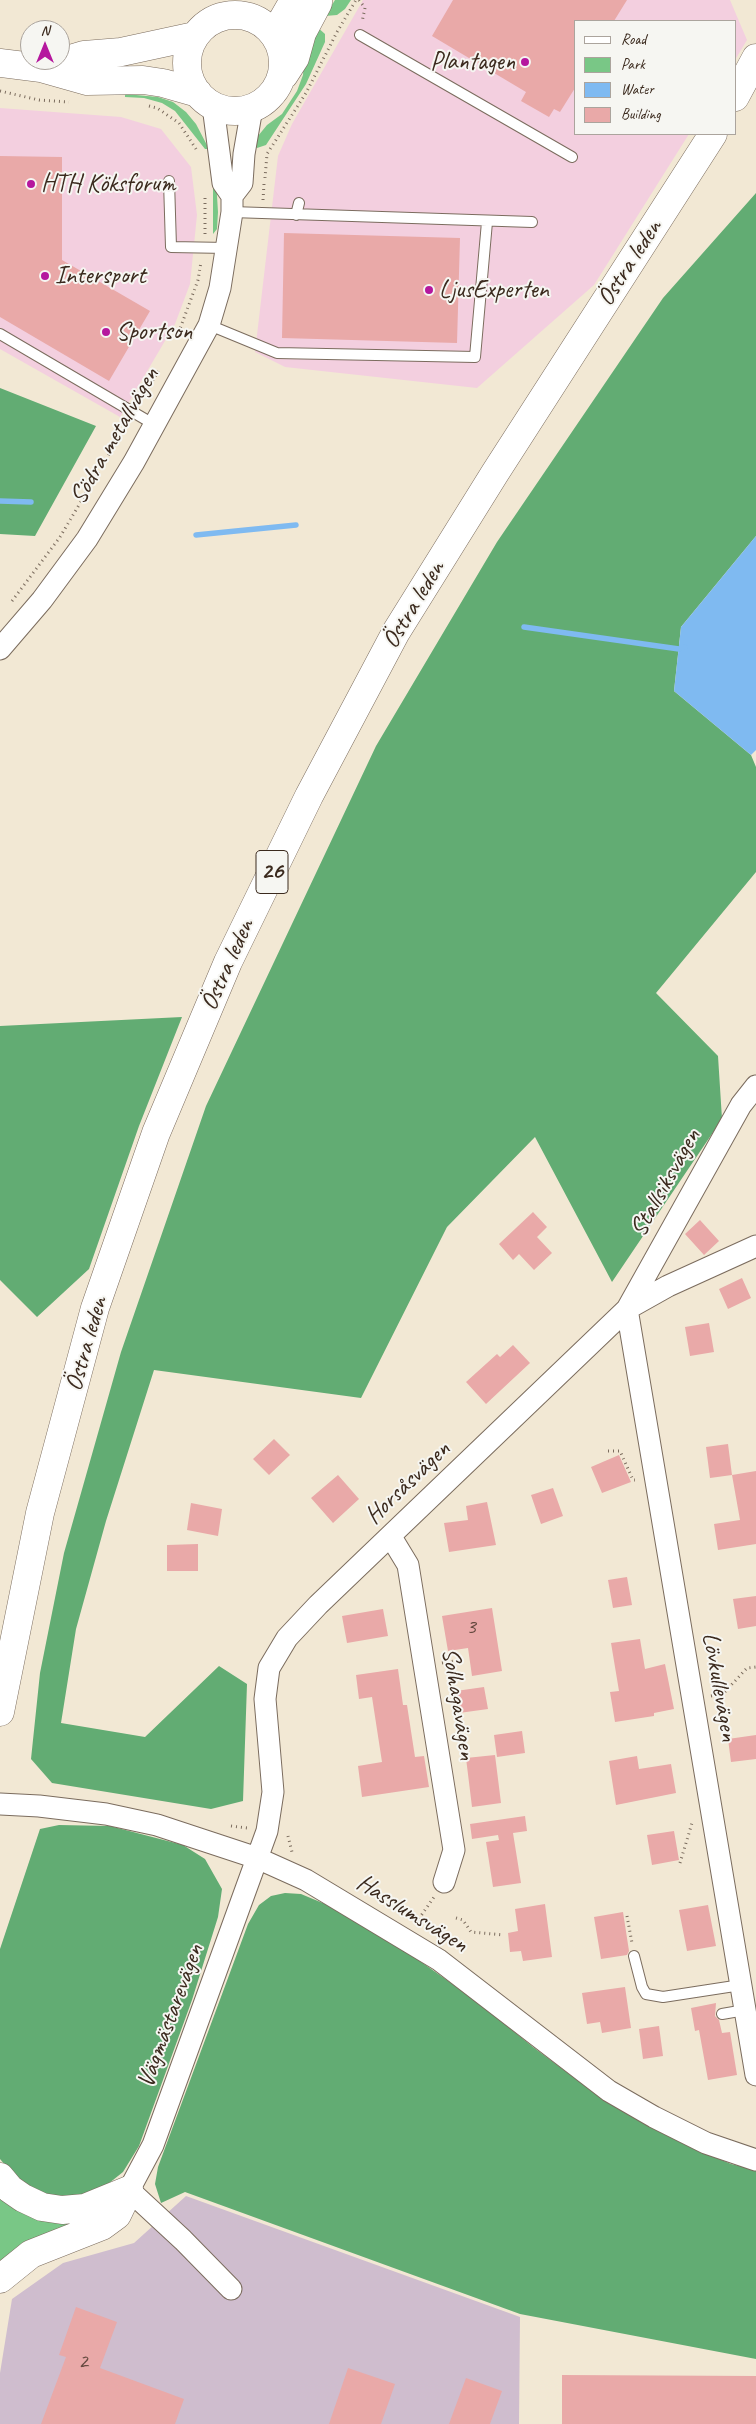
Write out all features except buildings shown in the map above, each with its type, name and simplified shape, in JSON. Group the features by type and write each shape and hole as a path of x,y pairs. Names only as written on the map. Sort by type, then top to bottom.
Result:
{"main road":[{"path":"70,59 84,55 121,52 202,29 222,16 235,14 242,8 270,0"},
{"path":"279,42 282,21 294,0"},
{"path":"48,70 87,81 144,80 163,83 205,99 226,110 239,111 252,108 264,102 274,92 295,58 302,33 318,4 318,0"},
{"path":"242,8 271,30 279,42 283,54 283,68 280,81"},
{"path":"202,29 188,50 187,65 190,80 205,99"},
{"path":"736,95 756,58"},
{"path":"0,64 20,66"},
{"path":"736,101 756,71"},
{"name":"Östra leden","path":"0,1712 40,1513 95,1308 156,1133 228,962 309,796 396,632 495,473 712,135"},
{"path":"0,2177 10,2189 23,2198 42,2207 62,2210 85,2208 129,2190"},
{"path":"0,2279 30,2254 102,2226 117,2216 129,2190"}],"street":[{"path":"205,99 223,183 232,204"},
{"name":"Södra metallvägen","path":"0,649 42,600 87,540 155,426 209,325 220,288 232,204 242,183 244,154 252,108"},
{"name":"Stallsiksvägen","path":"627,1309 741,1105 756,1086"},
{"name":"Horsåsvägen","path":"257,1858 267,1831 273,1792 265,1699 269,1668 286,1638 627,1309 668,1286 756,1246"},
{"name":"Lövkullevägen","path":"627,1309 745,2010 754,2049 756,2075"},
{"name":"Solhagavägen","path":"391,1537 408,1565 454,1850 444,1882"},
{"name":"Hasslumsvägen","path":"0,1804 39,1806 106,1814 157,1825 257,1858 306,1880 439,1960 609,2091 654,2117 706,2143 756,2160"},
{"name":"Vägmästarevägen","path":"129,2190 153,2146 257,1858"},
{"path":"129,2190 183,2240 231,2289"}],"lane":[{"path":"360,35 572,158"},
{"path":"169,181 171,247 227,248"},
{"path":"296,215 299,203"},
{"path":"232,204 296,215 532,222"},
{"path":"209,325 277,353 475,357 487,222"},
{"path":"0,334 155,426"},
{"path":"634,1956 642,1987 646,1994 663,1997 741,1984"},
{"path":"722,2014 745,2010"}],"path":[{"path":"359,0 365,8 360,35"},
{"path":"0,91 38,100 77,102"},
{"path":"142,105 157,108 179,124 200,156"},
{"path":"608,1451 620,1450 633,1480 656,1476"},
{"path":"693,1699 723,1694 747,1668 756,1667"},
{"path":"680,1863 692,1823"},
{"path":"415,1925 444,1882"},
{"path":"627,1916 634,1956"},
{"path":"456,1918 463,1920 471,1932 504,1935"}],"shaded area":[{"path":"363,0 730,0 747,40 736,58 736,20 574,20 574,135 688,135 594,285 477,388 285,367 255,352 278,156 292,124"},
{"path":"0,108 121,117 161,129 191,167 197,215 190,284 175,324 120,417 0,349"},
{"path":"186,2196 520,2317 519,2424 0,2424 0,2373 12,2299 63,2263 134,2243"}],"green space":[{"path":"335,0 351,0 345,9 337,15 325,16"},
{"path":"316,26 325,34 325,42 306,84 266,145 257,148 254,145 258,136 267,125 282,114 297,91 303,75 304,59"},
{"path":"125,94 158,97 173,102 186,112 196,124 209,149 205,149 175,111 162,103 144,98 125,97"},
{"path":"213,179 216,180 218,212 217,229 213,234"},
{"path":"756,193 756,536 681,627 674,691 751,755 756,767 756,872 656,993 718,1056 722,1119 612,1282 535,1137 447,1227 361,1398 154,1370 106,1521 76,1629 61,1723 145,1737 219,1666 247,1684 243,1801 211,1809 52,1783 31,1759 40,1673 64,1553 121,1352 206,1106 376,746 497,542 663,298"},
{"path":"0,388 96,426 35,536 0,534"},
{"path":"182,1017 139,1126 89,1269 37,1317 0,1280 0,1026"},
{"path":"59,1825 110,1826 183,1845 205,1859 222,1889 218,1917 192,2000 139,2146 123,2172 103,2188 81,2198 59,2200 21,2184 0,2159 0,1949 40,1829"},
{"path":"285,1893 301,1894 325,1904 393,1942 475,2000 592,2091 638,2120 682,2143 731,2164 756,2170 756,2359 520,2314 185,2192 161,2203 155,2184 158,2167 248,1924 259,1905 271,1896"},
{"path":"0,2192 91,2214 0,2266"}],"water":[{"path":"756,536 756,750 751,755 674,691 681,627"}],"waterway":[{"path":"0,501 31,502"},
{"path":"196,535 296,525"},
{"path":"524,627 679,649 685,647"}],"place":[{"name":"Plantagen","path":"525,62"},
{"name":"HTH Köksforum","path":"31,184"},
{"name":"Intersport","path":"45,276"},
{"name":"LjusExperten","path":"429,290"},
{"name":"Sportson","path":"106,332"}]}
